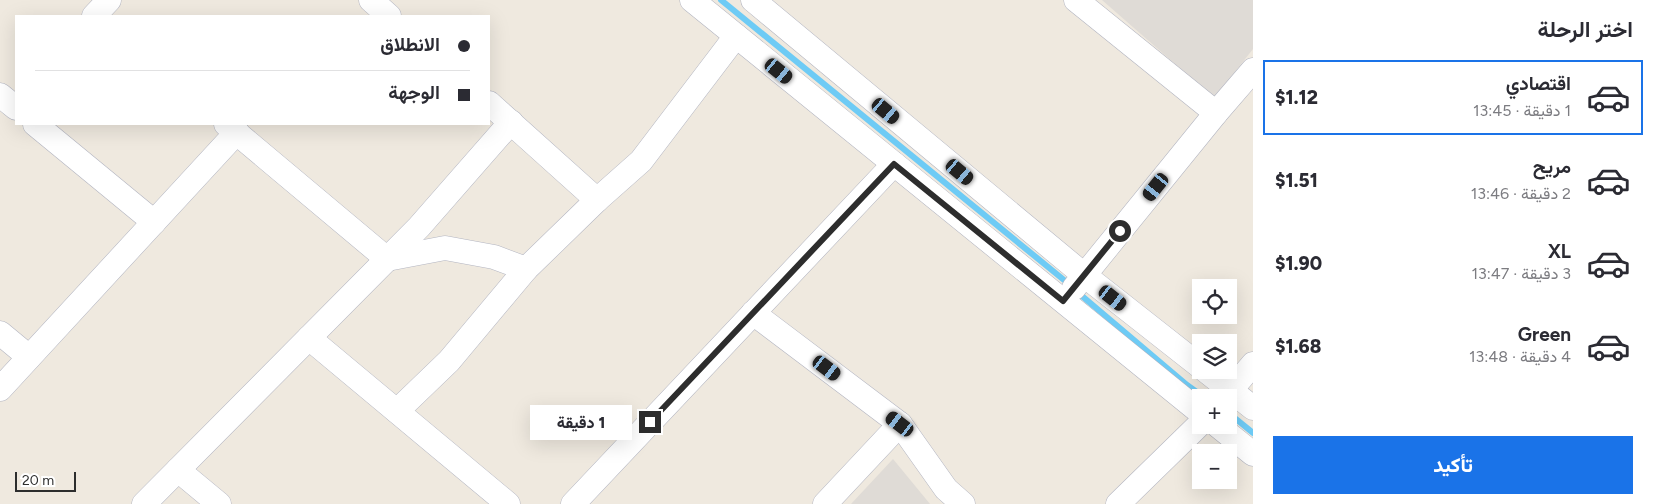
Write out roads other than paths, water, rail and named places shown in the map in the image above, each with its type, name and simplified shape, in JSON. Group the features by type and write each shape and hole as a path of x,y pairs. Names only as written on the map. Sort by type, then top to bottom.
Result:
{"street":[{"path":"95,15 109,0"},
{"path":"371,0 388,15"},
{"path":"692,0 1192,405"},
{"path":"754,0 1084,275 1192,360"},
{"path":"1076,0 1216,113"},
{"path":"397,411 449,360 526,269 597,200 641,161 736,36"},
{"path":"1063,301 1253,70"},
{"path":"490,104 597,200"},
{"path":"144,504 418,227 511,122"},
{"path":"36,125 154,222"},
{"path":"0,389 154,222 231,128 387,259"},
{"path":"573,504 894,164"},
{"path":"387,259 445,248 494,257 526,269"},
{"path":"753,313 900,424 946,489 962,504"},
{"path":"0,333 29,357"},
{"path":"309,338 508,504"},
{"path":"1231,389 1253,364"},
{"path":"1213,379 1222,389"},
{"path":"1237,399 1253,408"},
{"path":"825,504 900,424"},
{"path":"1118,504 1192,432"},
{"path":"1228,434 1253,454"},
{"path":"178,470 219,504"}],"waterway":[{"path":"721,0 1064,280"},
{"path":"1082,296 1193,389"},
{"path":"1237,420 1253,433"}]}
